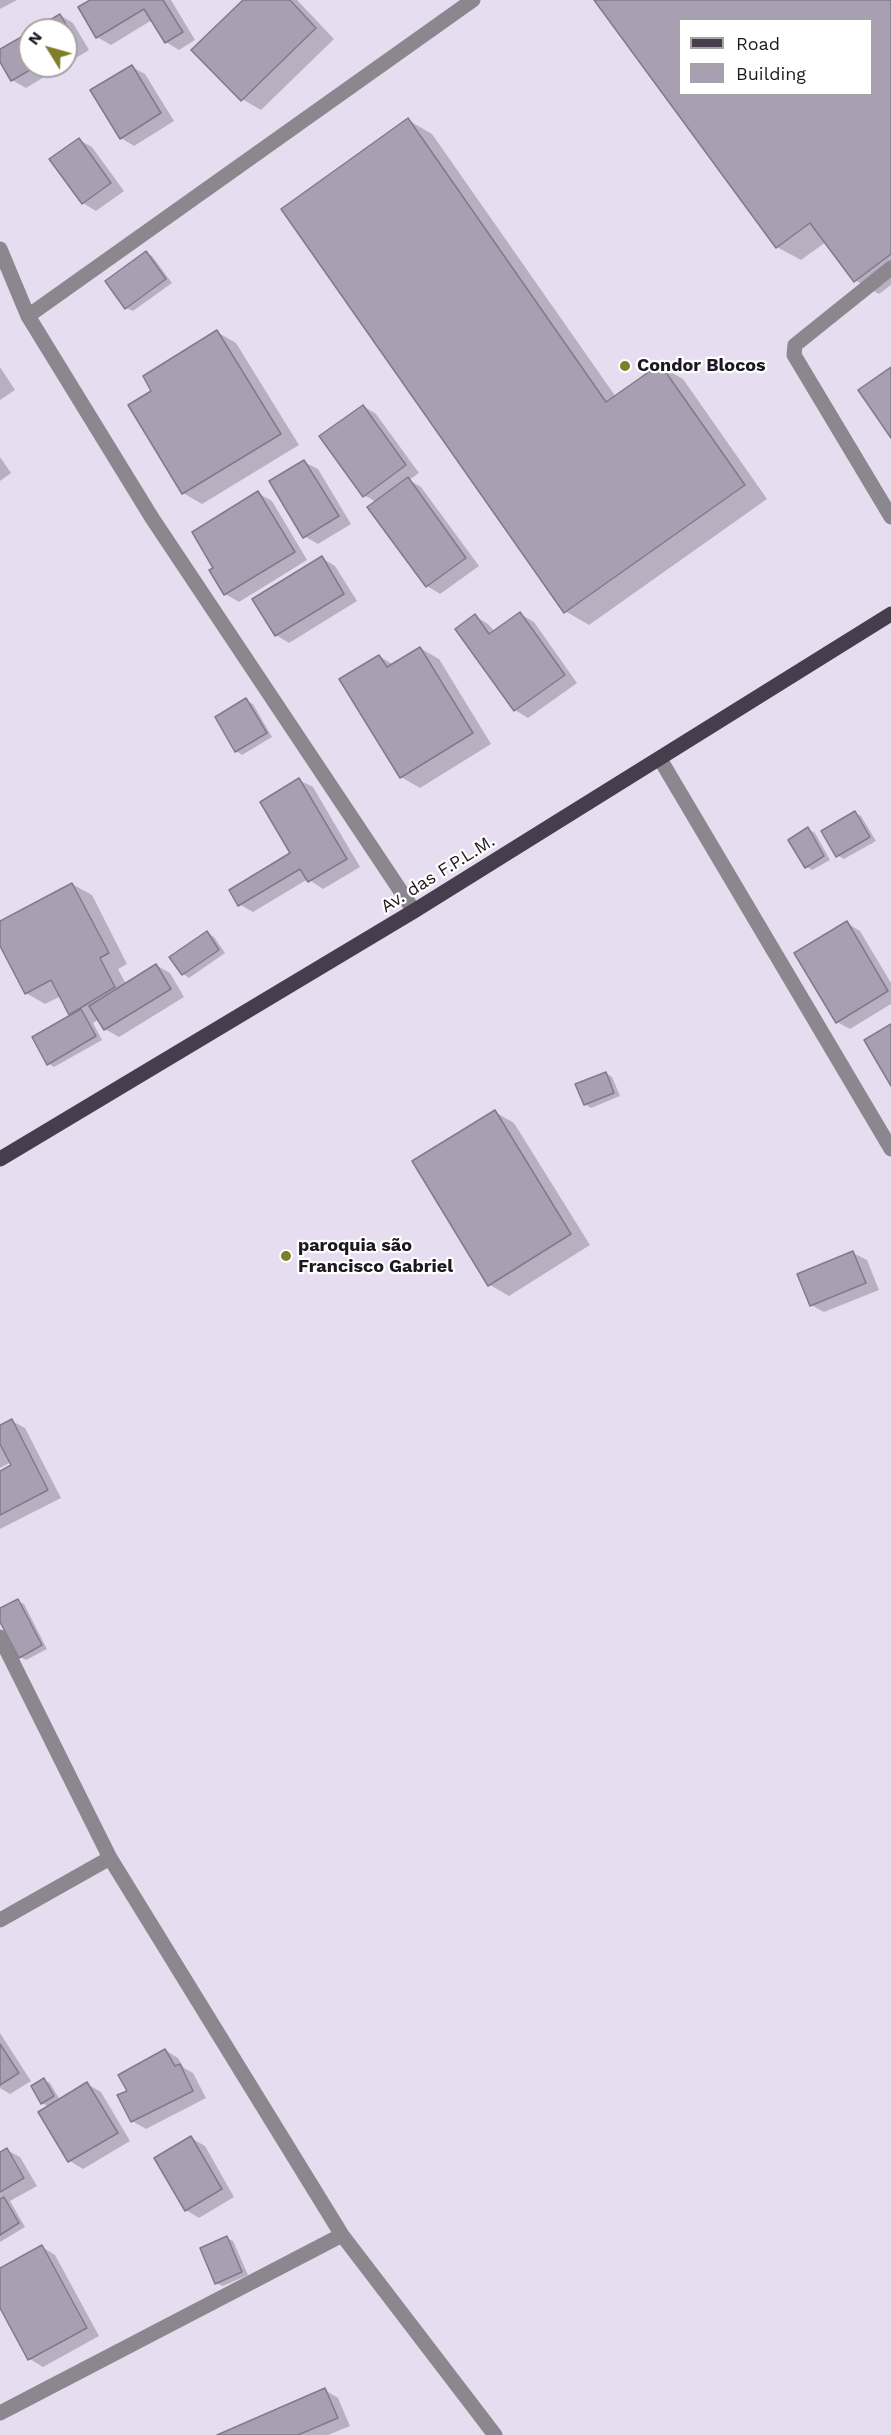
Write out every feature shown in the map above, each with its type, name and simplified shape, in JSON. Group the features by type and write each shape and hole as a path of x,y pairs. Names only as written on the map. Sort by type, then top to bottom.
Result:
{"main road":[{"name":"Av. das F.P.L.M.","path":"0,1159 414,911 891,614"}],"street":[{"path":"28,316 473,0"},
{"path":"0,249 28,316 152,518 414,911"},
{"path":"891,268 795,345 794,355 891,516"},
{"path":"660,759 891,1149"},
{"path":"0,1637 110,1858 342,2235 495,2435"},
{"path":"0,1920 110,1858"},
{"path":"0,2413 342,2235"}],"building":[{"path":"90,0 163,0 183,32 165,43 144,9 96,38 78,7"},
{"path":"243,0 290,0 316,28 241,101 191,50"},
{"path":"594,0 891,0 891,254 854,282 810,223 776,248"},
{"path":"18,39 18,77 11,81 0,62 0,49"},
{"path":"132,65 161,113 120,139 90,90"},
{"path":"408,118 606,402 660,364 745,485 564,613 281,209"},
{"path":"79,138 111,183 82,204 49,159"},
{"path":"146,251 166,279 125,309 105,281"},
{"path":"217,330 281,434 182,494 128,405 151,391 143,376"},
{"path":"891,367 891,438 858,390"},
{"path":"363,405 406,465 363,497 319,436"},
{"path":"304,460 339,516 303,538 269,481"},
{"path":"408,477 466,558 426,587 367,507"},
{"path":"258,491 295,552 224,595 209,570 213,568 192,532"},
{"path":"322,556 344,594 275,636 252,599"},
{"path":"520,612 565,675 514,711 455,629 475,614 489,634"},
{"path":"420,647 473,733 400,778 339,679 379,655 387,667"},
{"path":"246,698 267,733 235,752 215,717"},
{"path":"299,778 347,859 308,882 300,869 238,906 229,890 290,853 260,802"},
{"path":"855,811 870,837 836,857 821,831"},
{"path":"808,827 824,856 805,868 788,840"},
{"path":"72,883 109,953 100,958 115,987 69,1015 51,980 25,994 0,946 0,921"},
{"path":"847,921 888,991 836,1023 794,953"},
{"path":"207,931 219,950 182,975 169,957"},
{"path":"156,964 171,989 104,1030 89,1006"},
{"path":"81,1009 96,1036 47,1065 32,1037"},
{"path":"891,1024 891,1086 864,1040"},
{"path":"606,1072 614,1093 584,1105 575,1084"},
{"path":"495,1110 571,1234 488,1286 412,1161"},
{"path":"853,1251 866,1283 810,1306 797,1274"},
{"path":"12,1419 48,1490 0,1515 0,1471 11,1465 0,1444 0,1425"},
{"path":"18,1599 42,1645 19,1658 0,1622 0,1608"},
{"path":"0,2044 19,2073 0,2085"},
{"path":"165,2049 175,2066 180,2064 193,2091 131,2122 117,2095 127,2091 118,2075"},
{"path":"44,2078 54,2096 41,2104 31,2086"},
{"path":"87,2082 118,2133 68,2162 38,2112"},
{"path":"191,2136 222,2189 185,2211 154,2158"},
{"path":"7,2148 24,2178 0,2192 0,2152"},
{"path":"4,2197 19,2223 0,2235 0,2199"},
{"path":"227,2236 242,2272 215,2284 200,2248"},
{"path":"42,2245 87,2328 28,2360 0,2308 0,2268"},
{"path":"325,2388 338,2418 298,2435 217,2435"}],"place":[{"name":"Condor Blocos","path":"625,366"},
{"name":"paroquia são Francisco Gabriel","path":"286,1256"}]}
